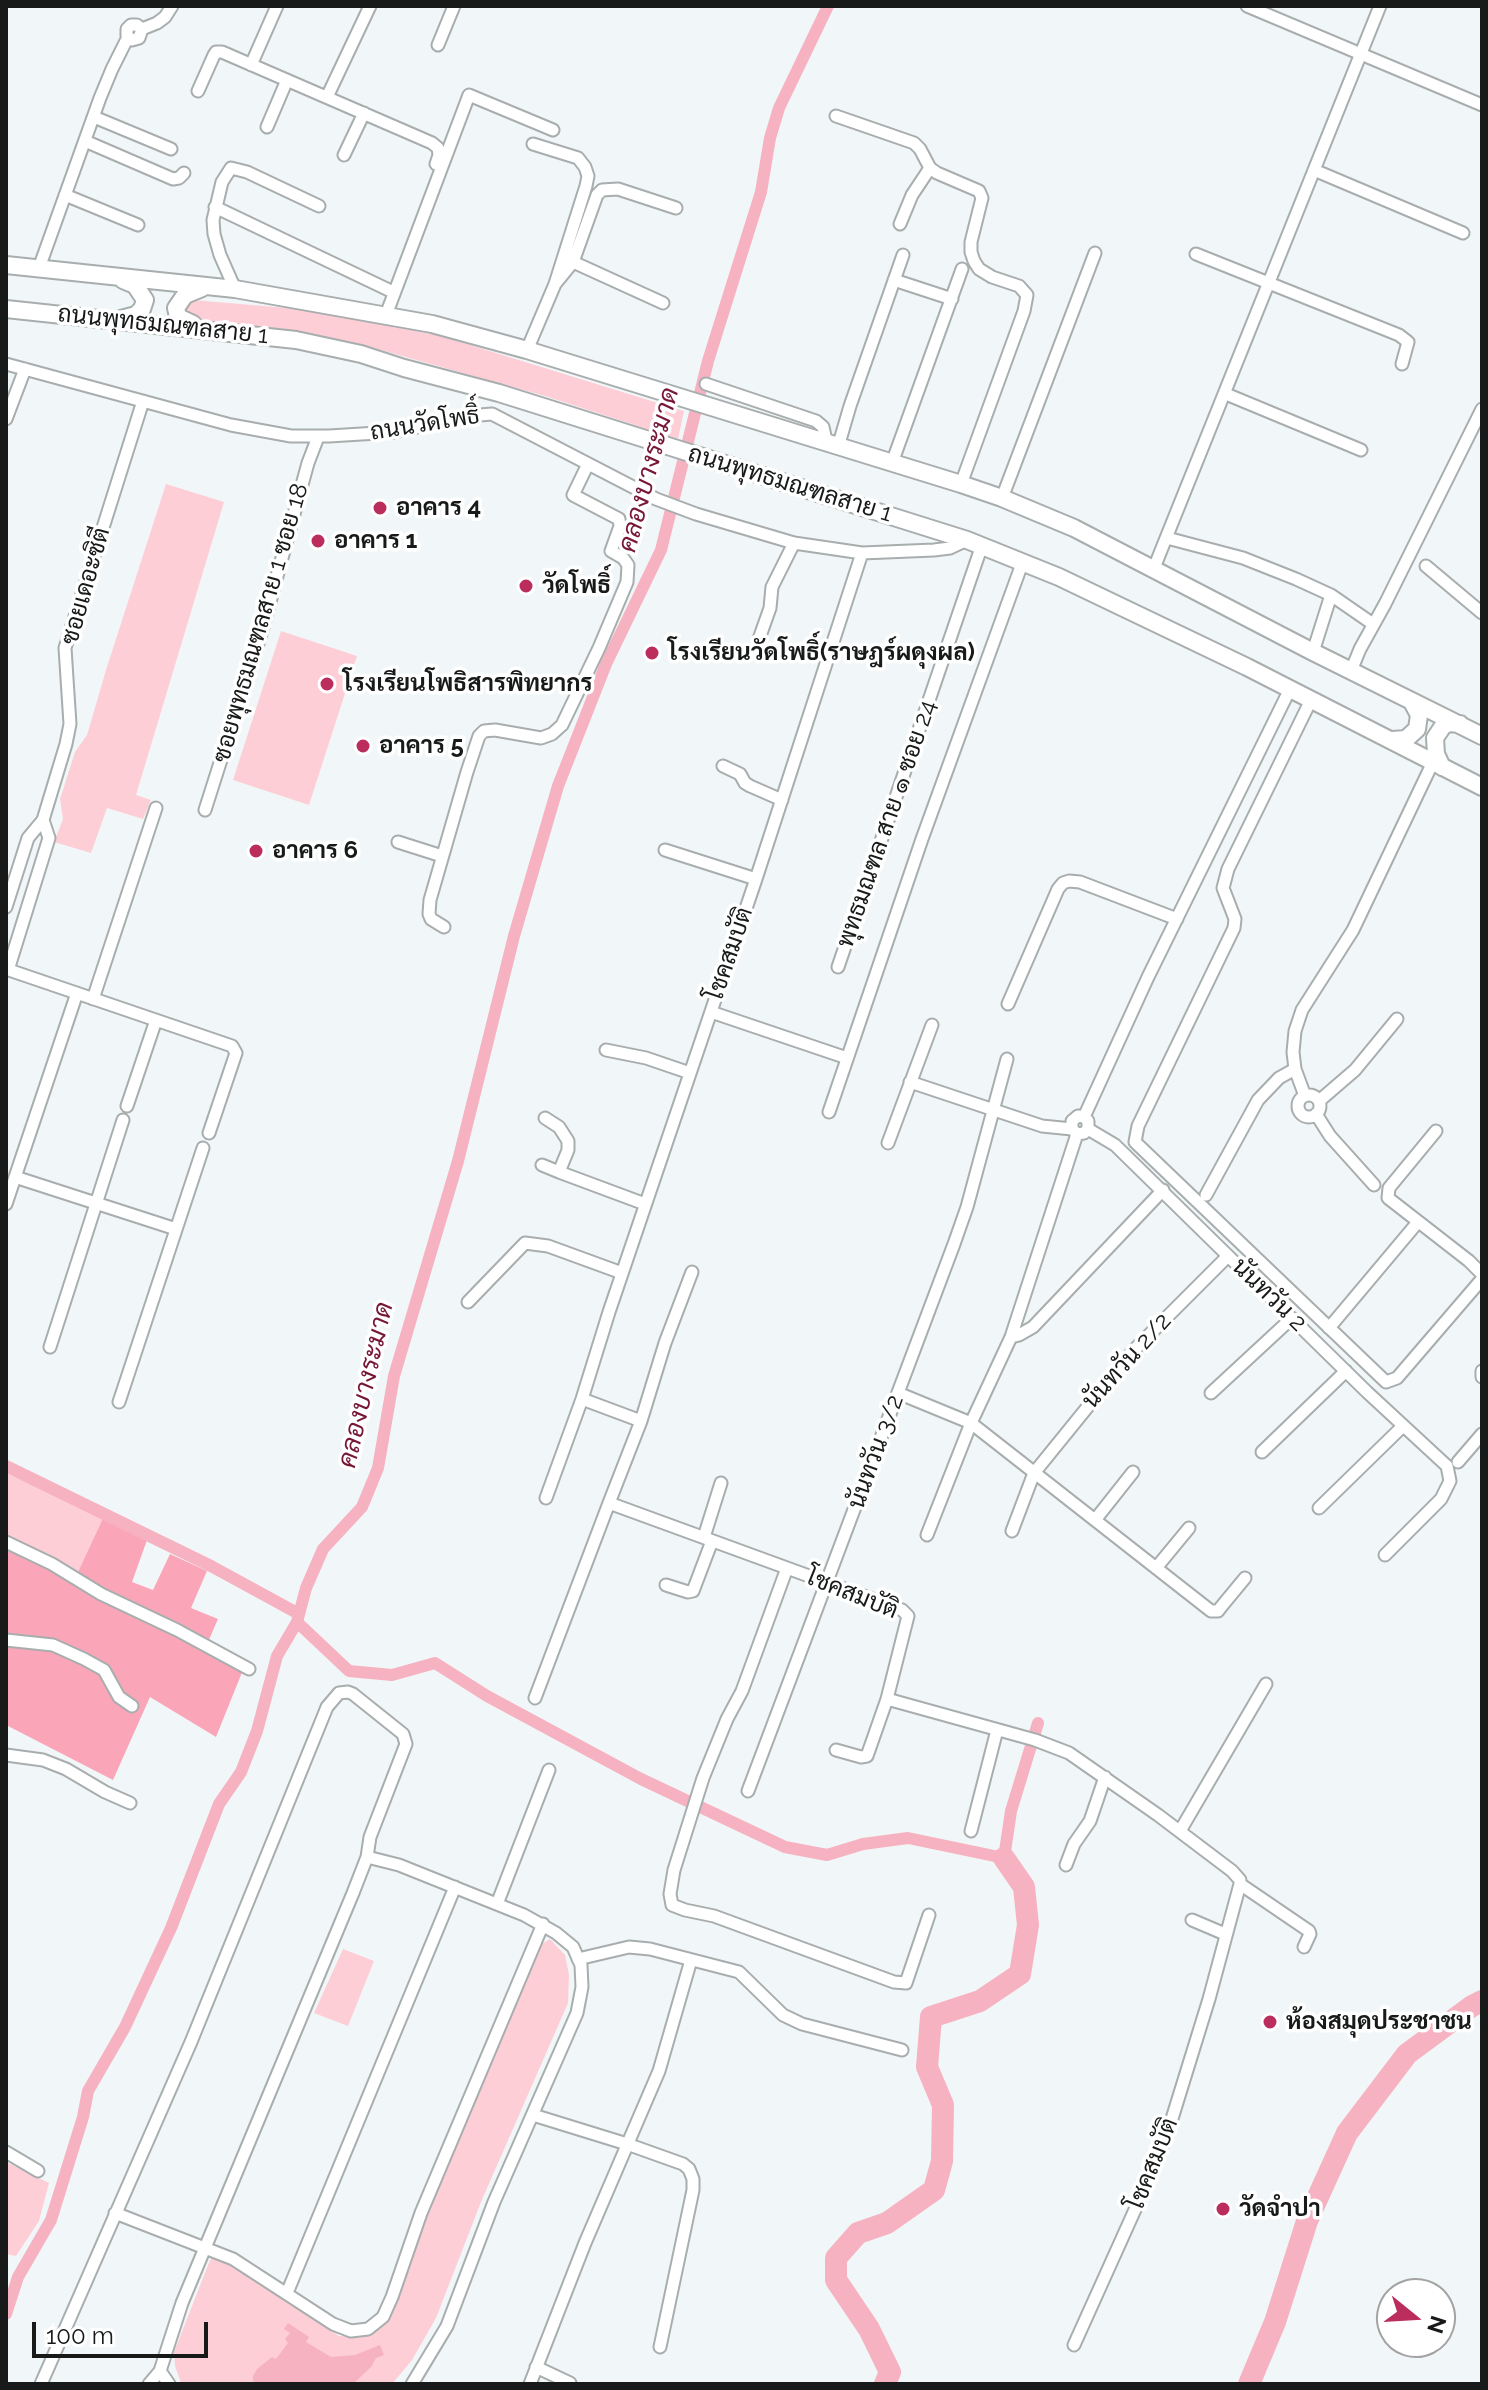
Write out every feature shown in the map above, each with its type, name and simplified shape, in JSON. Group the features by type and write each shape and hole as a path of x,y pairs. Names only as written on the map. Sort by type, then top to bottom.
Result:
{"main road":[{"name":"ถนนพุทธมณฑลสาย 1","path":"6,265 235,289 386,315 457,331 961,484 1074,528 1482,736"},
{"path":"111,275 135,285 145,300 136,315 119,319"},
{"path":"206,286 185,295 176,308 178,317 206,329"},
{"name":"ถนนพุทธมณฑลสาย 1","path":"6,309 296,340 361,354 499,393 975,542 1023,561 1290,689 1482,787"},
{"path":"1392,740 1406,739 1417,729 1419,715 1412,702"},
{"path":"1438,764 1435,738 1443,726 1460,724"}],"street":[{"path":"39,268 112,69 128,37 137,39 142,29 165,17 172,6"},
{"path":"251,65 277,6"},
{"path":"327,97 370,6"},
{"path":"438,45 454,6"},
{"path":"1247,6 1482,105"},
{"path":"1154,568 1380,6"},
{"path":"198,91 216,52 222,52 432,143 438,148 439,155 431,180"},
{"path":"267,127 287,80"},
{"path":"386,315 469,95 553,130"},
{"path":"344,155 364,113"},
{"path":"836,116 914,143 930,168 981,194 971,242 974,261 979,269 1019,286 1027,295 1024,311 961,484"},
{"path":"94,117 171,149"},
{"path":"85,141 173,179 184,173"},
{"path":"527,350 555,284 588,176 578,158 533,144"},
{"path":"235,289 214,234 215,207 222,182 231,168 247,172 319,206"},
{"path":"900,224 912,195 930,168"},
{"path":"1314,170 1463,233"},
{"path":"555,284 573,262 597,195 602,190 618,189 676,208"},
{"path":"65,195 138,225"},
{"path":"215,207 393,292"},
{"path":"1002,498 1095,253"},
{"path":"1196,254 1406,339 1408,346 1402,364"},
{"path":"830,445 903,255"},
{"path":"573,262 663,303"},
{"path":"892,463 962,269"},
{"path":"894,280 952,299"},
{"name":"ถนนวัดโพธิ์","path":"6,364 231,425 291,436 394,432 492,414 656,499 794,543 862,553 934,550 975,542"},
{"path":"6,419 25,369"},
{"path":"706,384 816,421 823,427 830,445"},
{"path":"492,414 499,393"},
{"path":"1226,394 1361,450"},
{"name":"ซอยเดอะซิตี","path":"6,907 28,838 43,820 70,724 65,648 143,401"},
{"path":"1351,671 1482,409"},
{"name":"ซอยพุทธมณฑลสาย 1 ซอย 18","path":"205,810 262,631 318,437"},
{"path":"444,927 436,924 429,914 442,856 479,736 489,729 541,738 562,725 627,582 628,565 611,551 620,526 619,519 573,495 588,464"},
{"path":"1167,538 1243,558 1331,595 1373,624"},
{"name":"พุทธมณฑล สาย ๑ ซอย 24","path":"838,967 975,542"},
{"path":"759,639 770,608 772,587 794,543"},
{"name":"โชคสมบัติ","path":"546,1498 756,879 862,553"},
{"path":"829,1112 922,839 1023,561"},
{"path":"1426,566 1482,613"},
{"path":"1313,652 1331,595"},
{"path":"927,1535 971,1423 1011,1337 1079,1130 1088,1121 1084,1117 1290,689"},
{"path":"1311,700 1223,881 1235,919 1234,928 1135,1135 1139,1147 1382,1379 1392,1382 1482,1276 1469,1261 1388,1198 1388,1193 1436,1131"},
{"path":"1305,1096 1295,1069 1293,1052 1295,1031 1302,1010 1353,930 1438,764"},
{"path":"723,766 740,774 750,786 782,800"},
{"path":"93,999 156,808"},
{"name":"ซอยเดอะซิตี","path":"7,970 49,838 43,820"},
{"path":"398,842 442,856"},
{"path":"665,850 756,879"},
{"path":"1008,1004 1063,883 1080,882 1177,919"},
{"path":"7,970 227,1044 234,1049 236,1053 209,1133"},
{"path":"6,1204 77,993"},
{"path":"711,1012 847,1058"},
{"path":"1319,1101 1355,1070 1397,1019"},
{"path":"127,1106 156,1020"},
{"path":"888,1143 932,1025"},
{"path":"606,1050 638,1056 690,1073"},
{"name":"นันทวัน 3/2","path":"748,1791 967,1207 1007,1059"},
{"path":"1206,1195 1258,1100 1279,1078 1295,1069"},
{"path":"910,1082 1042,1126 1079,1130"},
{"path":"1305,1096 1315,1097 1319,1101 1319,1110 1308,1117 1300,1112 1299,1103 1305,1096"},
{"path":"1316,1114 1330,1136 1374,1185"},
{"path":"545,1118 559,1127 568,1141 568,1150 559,1172"},
{"path":"50,1347 123,1120"},
{"name":"นันทวัน 2","path":"1079,1130 1115,1145 1403,1426 1452,1464"},
{"path":"119,1402 203,1148"},
{"path":"542,1165 645,1204"},
{"path":"15,1177 176,1229"},
{"path":"1011,1337 1033,1327 1163,1190"},
{"path":"1329,1328 1418,1222"},
{"path":"468,1302 525,1243 548,1246 622,1273"},
{"name":"นันทวัน 2/2","path":"1012,1531 1034,1473 1133,1351 1228,1256"},
{"path":"535,1698 641,1421 665,1343 692,1272"},
{"path":"1211,1393 1292,1318"},
{"path":"1262,1452 1346,1371"},
{"path":"1482,1371 1482,1377"},
{"path":"898,1393 971,1423 1214,1612 1245,1578"},
{"path":"582,1399 641,1421"},
{"path":"1319,1508 1403,1426"},
{"path":"1385,1555 1441,1499 1450,1481 1452,1464 1482,1434"},
{"path":"1095,1520 1133,1472"},
{"path":"666,1585 693,1591 721,1483"},
{"name":"โชคสมบัติ","path":"609,1503 902,1610 908,1616 887,1699"},
{"path":"1156,1568 1189,1528"},
{"path":"7,1544 52,1564 101,1594 249,1669"},
{"path":"787,1568 742,1691 703,1779 674,1870 670,1894 672,1905 714,1916 894,1982 906,1983 929,1915"},
{"path":"6,1640 53,1645 84,1659 104,1670 119,1697 132,1706"},
{"path":"1180,1831 1266,1684"},
{"path":"41,2384 191,2042 327,1707 342,1692 353,1694 403,1734 406,1744 370,1837 367,1857 182,2303 160,2371 149,2384"},
{"path":"836,1750 867,1756 887,1699 1035,1740 1069,1753 1180,1831 1232,1871 1240,1884 1309,1931 1304,1947"},
{"path":"971,1831 997,1730"},
{"path":"6,1755 43,1760 130,1803"},
{"path":"497,1904 549,1770"},
{"path":"1066,1865 1074,1844 1090,1821 1105,1777"},
{"path":"367,1857 399,1865 543,1924 573,1947 581,1965 582,1987 577,2013 494,2202 447,2326 412,2384"},
{"name":"โชคสมบัติ","path":"1074,2345 1156,2163 1171,2122 1240,1884"},
{"path":"287,2293 455,1887"},
{"path":"1192,1920 1225,1934"},
{"path":"115,2213 233,2259 333,2324 351,2331 368,2329 383,2317 421,2213 543,1924"},
{"path":"578,1959 629,1947 650,1949 739,1972 783,2015 802,2024 902,2050"},
{"path":"530,2384 659,2071 691,1960"},
{"path":"533,2115 627,2144 689,2169 693,2190 660,2347"},
{"path":"6,2152 38,2171"},
{"path":"536,2367 570,2383"},
{"path":"160,2371 169,2384"}],"shaded area":[{"path":"193,300 299,309 441,336 684,411 678,439 545,396 363,345 278,329 192,319 185,316 184,306"},
{"path":"166,484 224,502 136,795 151,800 143,819 107,808 91,853 54,842 63,819 60,799 75,752 87,735"},
{"path":"281,631 357,656 309,805 233,780"},
{"path":"8,1474 104,1516 77,1574 6,1536"},
{"path":"104,1516 147,1540 132,1582 153,1590 170,1554 207,1571 191,1608 218,1619 208,1642 247,1660 216,1737 150,1697 113,1780 6,1725 6,1556 14,1541 77,1574"},
{"path":"550,1939 565,1955 569,1975 568,2003 481,2202 436,2318 412,2360 392,2384 181,2383 174,2352 213,2257 252,2276 339,2336 373,2334 389,2317 428,2209 538,1946"},
{"path":"343,1949 374,1961 348,2026 314,2013"},
{"path":"6,2162 49,2183 39,2221 16,2256 6,2254"},
{"path":"288,2323 309,2337 306,2342 331,2357 355,2355 380,2345 384,2355 376,2358 353,2384 259,2384 253,2381 257,2369 272,2357 276,2359 288,2343 285,2339 290,2333 284,2329"}],"waterway":[{"name":"คลองบางระมาด","path":"6,2314 18,2277 51,2220 88,2091 125,2027 171,1928 219,1804 241,1772 257,1731 277,1656 297,1622 306,1588 323,1549 362,1507 378,1468 394,1376 458,1161 514,936 558,786 606,664 661,550 708,361 761,192 770,138 779,108 828,6"},
{"path":"6,1466 211,1566 299,1614"},
{"name":"คลองบางระมาด","path":"297,1622 349,1671 392,1675 435,1663 487,1696 641,1779 785,1847 827,1855 863,1844 908,1838 1004,1858 1011,1811 1038,1723"},
{"name":"คลองบางระมาด","path":"885,2384 890,2372 869,2329 836,2280 836,2258 858,2233 887,2223 934,2190 942,2161 943,2105 927,2067 931,2017 980,2001 1020,1974 1028,1925 1024,1887 1004,1858"},
{"path":"1249,2384 1275,2322 1307,2221 1347,2133 1407,2054 1482,2001"}],"place":[{"name":"อาคาร 4","path":"380,508"},
{"name":"อาคาร 1","path":"318,541"},
{"name":"วัดโพธิ์","path":"526,586"},
{"name":"โรงเรียนวัดโพธิ์(ราษฎร์ผดุงผล)","path":"652,653"},
{"name":"โรงเรียนโพธิสารพิทยากร","path":"327,684"},
{"name":"อาคาร 5","path":"363,746"},
{"name":"อาคาร 6","path":"256,851"},
{"name":"ห้องสมุดประชาชน","path":"1270,2022"},
{"name":"วัดจำปา","path":"1223,2209"}]}
